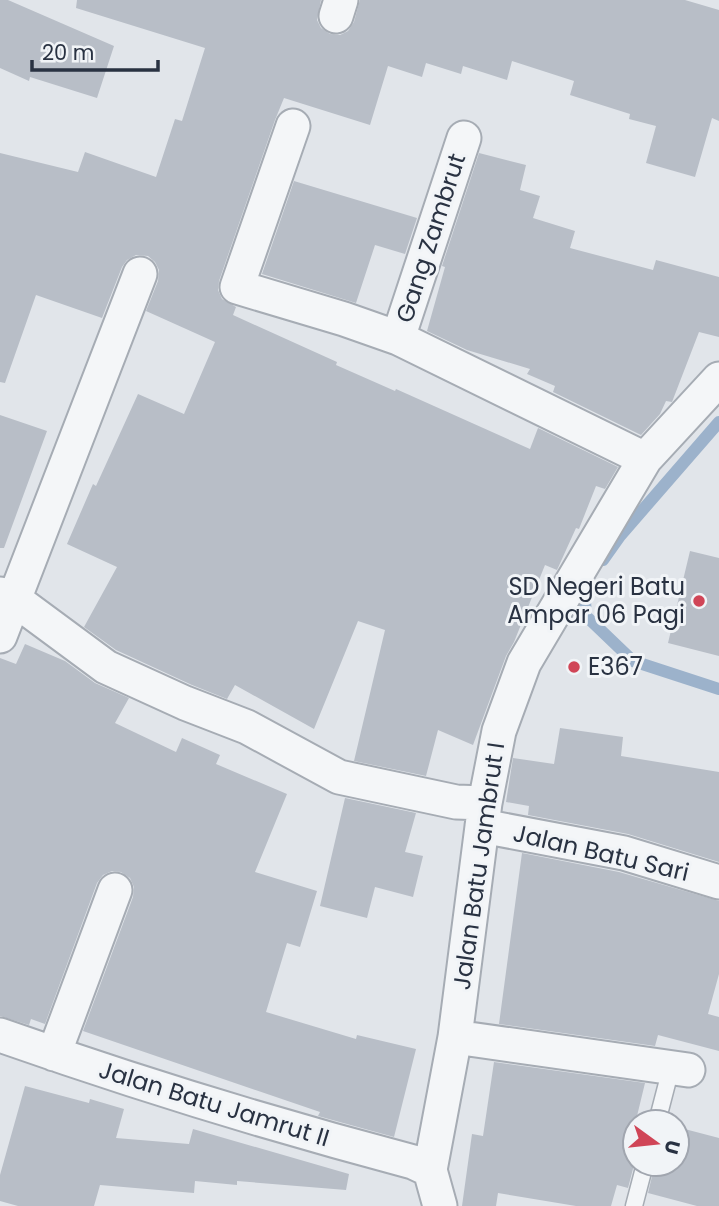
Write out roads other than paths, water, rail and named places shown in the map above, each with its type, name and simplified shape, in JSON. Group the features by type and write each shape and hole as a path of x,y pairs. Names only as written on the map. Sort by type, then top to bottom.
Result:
{"street":[{"path":"293,126 237,287 398,338 645,459"},
{"name":"Gang Zambrut","path":"398,338 464,138"},
{"path":"0,636 7,596 140,274"},
{"name":"Jalan Batu Jambrut I","path":"440,1206 430,1170 455,1037 484,815 499,731 524,663 645,459 719,379"},
{"name":"Jalan Batu Sari","path":"7,596 106,667 185,703 247,727 339,777 456,802 484,815 719,882"},
{"path":"54,1054 114,890"},
{"name":"Jalan Batu Jamrut II","path":"0,1034 279,1126 412,1162 430,1170"},
{"path":"455,1037 679,1069"}],"lane":[{"path":"663,1108 679,1069"},
{"path":"634,1206 641,1178"}],"waterway":[{"path":"603,560 620,536 719,422"},
{"path":"588,580 584,586 586,616 633,661 719,689"}],"place":[{"name":"SD Negeri Batu Ampar 06 Pagi","path":"699,601"},
{"name":"E367","path":"574,667"}]}
